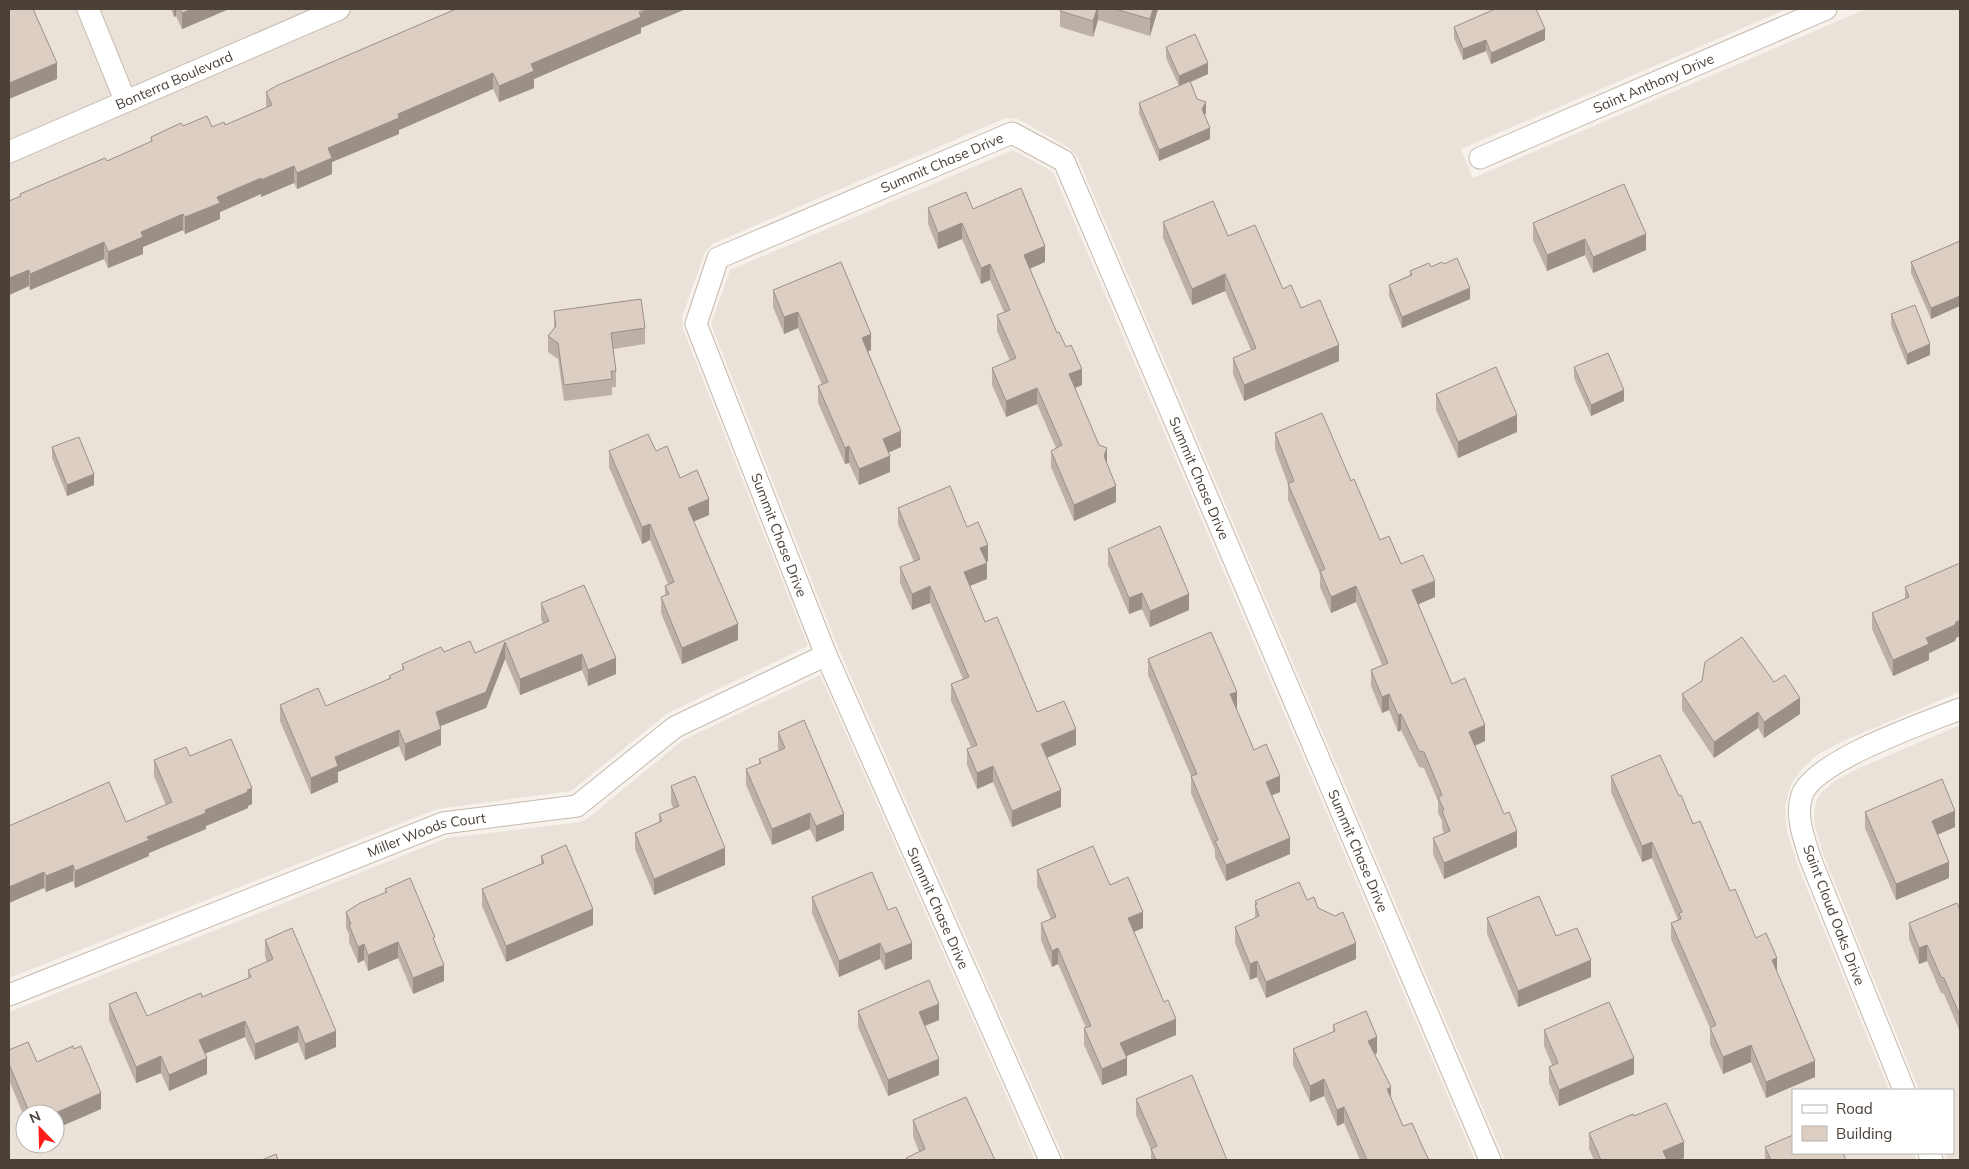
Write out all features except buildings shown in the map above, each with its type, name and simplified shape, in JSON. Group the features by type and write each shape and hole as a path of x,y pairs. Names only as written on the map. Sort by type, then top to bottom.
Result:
{"street":[{"path":"88,9 125,100"},
{"name":"Bonterra Boulevard","path":"9,152 338,9"},
{"name":"Saint Anthony Drive","path":"1480,158 1826,9"},
{"name":"Summit Chase Drive","path":"1050,1160 826,655 696,324 718,258 1012,133 1064,161 1490,1160"},
{"name":"Miller Woods Court","path":"9,995 443,823 578,806 675,727 826,655"},
{"name":"Saint Cloud Oaks Drive","path":"1904,1089 1810,858 1801,828 1799,811 1803,794 1812,780 1826,768 1850,754 1960,709"}],"shaded area":[{"path":"9,9 1787,9 1461,149 1473,178 1866,9 1960,9 1960,692 1843,741 1817,755 1801,770 1791,784 1785,807 1787,832 1797,864 1889,1089 1792,1089 1792,1154 1914,1154 1917,1160 1505,1160 1077,156 1069,148 1018,119 1006,118 712,244 705,252 682,317 683,329 808,646 668,713 571,791 437,809 9,978"},
{"path":"1013,150 1053,172 1475,1160 1065,1160 839,650 711,324 730,270"},
{"path":"820,675 1035,1160 9,1160 9,1012 447,838 580,822 587,819 683,740"},
{"path":"1960,725 1960,1160 1947,1160 1944,1154 1954,1154 1954,1089 1919,1089 1823,854 1815,826 1816,801 1823,791 1835,781 1857,769"}]}
